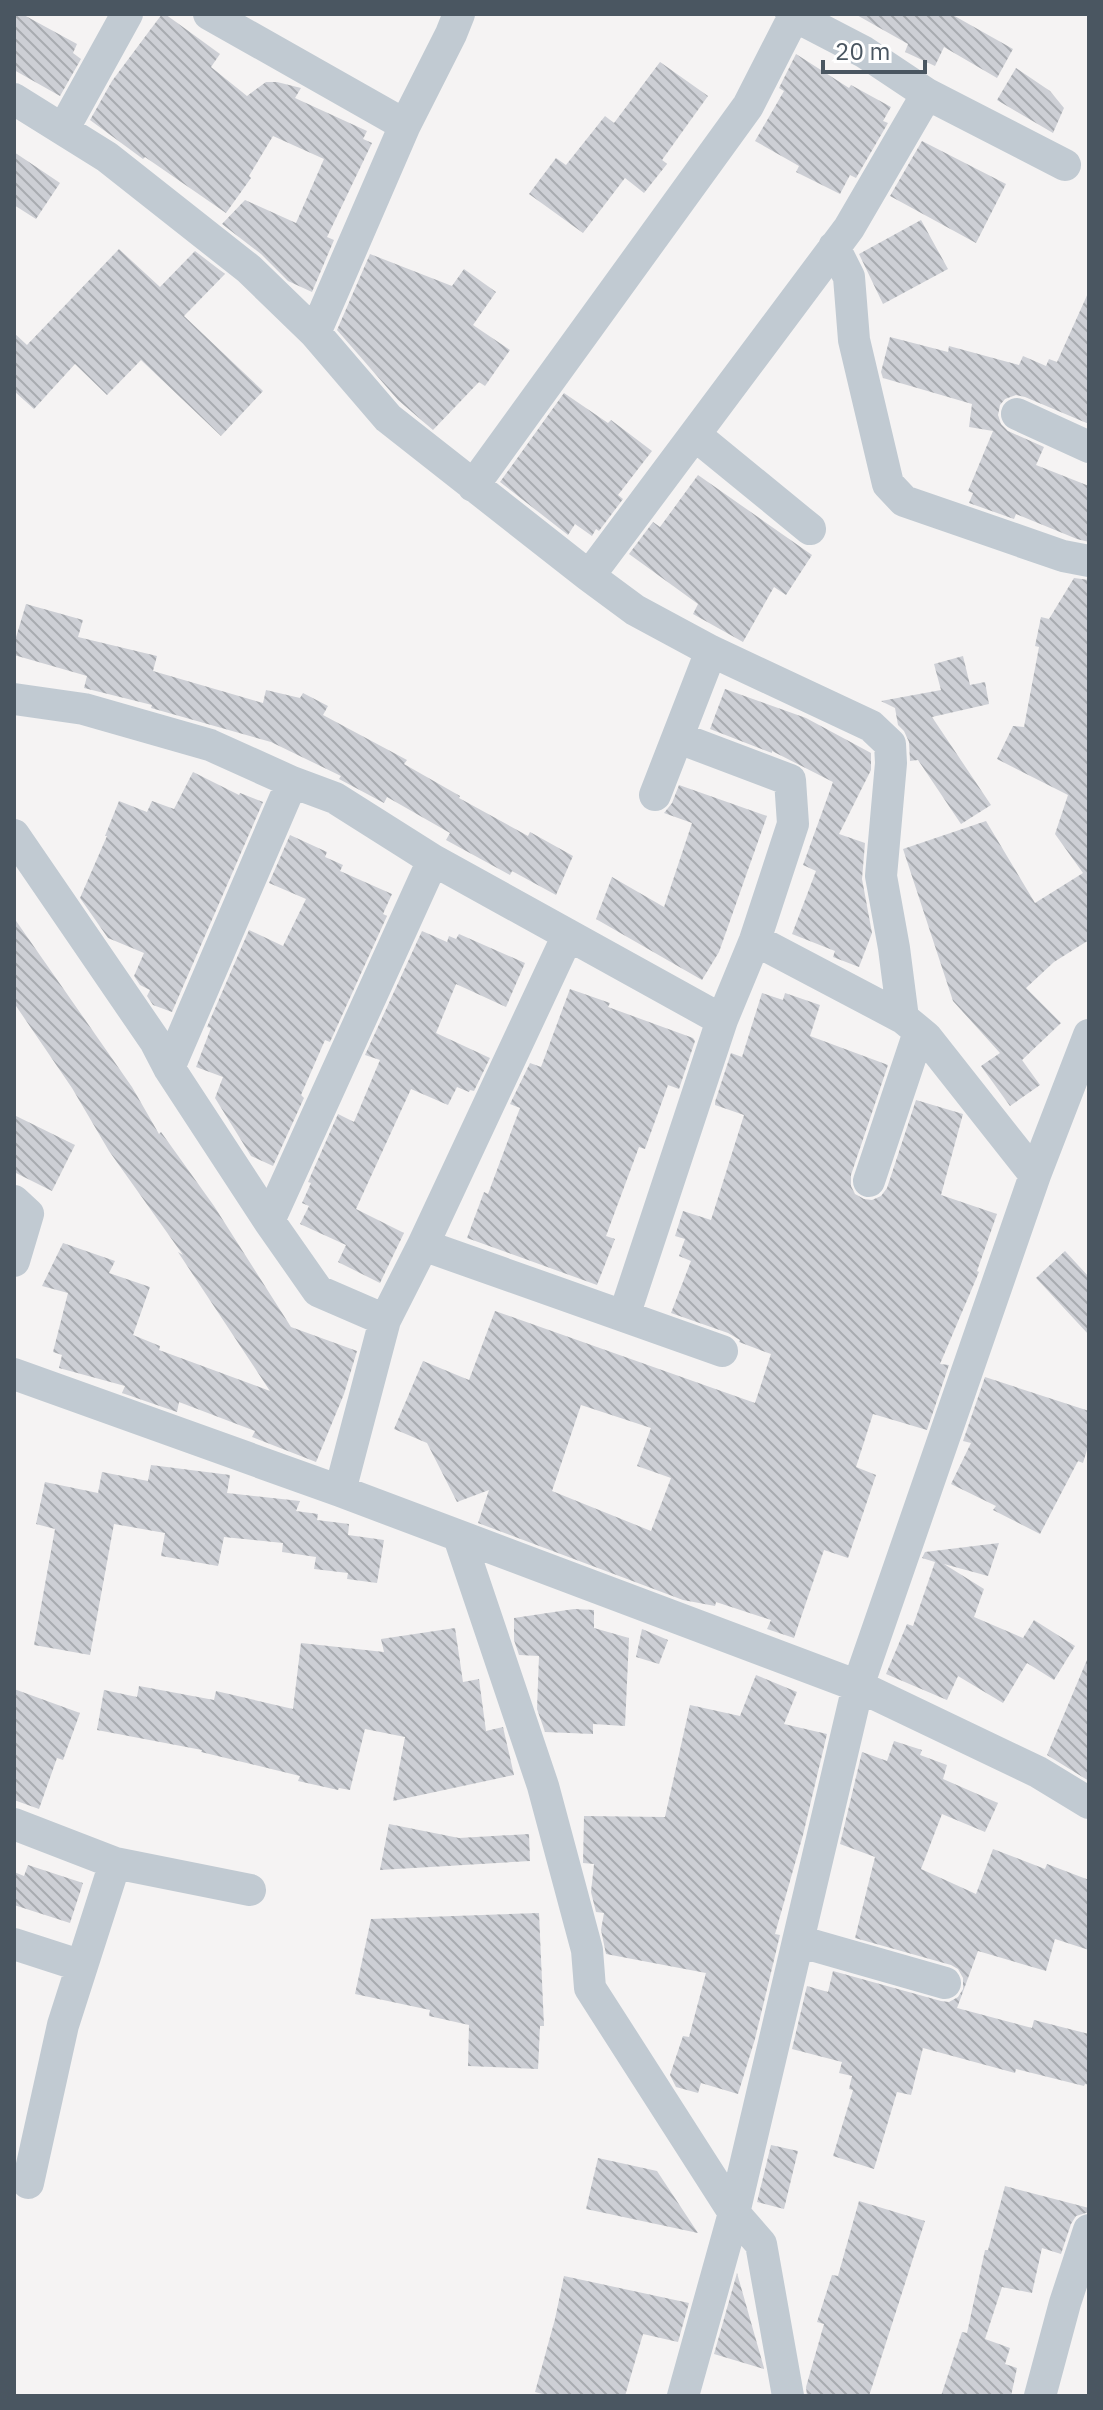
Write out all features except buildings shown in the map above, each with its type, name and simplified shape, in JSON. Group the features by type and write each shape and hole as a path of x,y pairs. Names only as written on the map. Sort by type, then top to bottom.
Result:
{"street":[{"path":"64,128 127,14"},
{"path":"209,14 405,125"},
{"path":"315,333 405,125 459,14"},
{"path":"473,486 748,106 792,15 864,52 927,94 1065,165"},
{"path":"589,576 849,228 927,94"},
{"path":"14,99 107,157 249,269 315,333 388,418 635,610 711,651 871,726 890,744 881,876 911,1025 869,1181"},
{"path":"834,247 849,277 854,340 888,484 904,501 1063,556 1089,561"},
{"path":"1017,414 1089,447"},
{"path":"695,435 810,529"},
{"path":"655,795 711,651"},
{"path":"14,699 84,709 210,745 335,798 433,860 722,1020"},
{"path":"624,1316 722,1020 755,940 793,824 790,780 679,738"},
{"path":"169,1068 292,782"},
{"path":"14,835 155,1041 169,1068 318,1291 385,1320"},
{"path":"269,1221 433,860"},
{"path":"340,1491 385,1320 568,935"},
{"path":"755,940 911,1025 926,1037 1035,1175"},
{"path":"683,2396 734,2213 858,1686 1035,1175 1089,1035"},
{"path":"14,1201 28,1214 14,1261"},
{"path":"423,1245 722,1351"},
{"path":"14,1374 340,1491 858,1686 1038,1772 1089,1803"},
{"path":"459,1537 543,1786 587,1950 590,1988 734,2213 761,2244 788,2396"},
{"path":"14,1824 115,1863 250,1890"},
{"path":"28,2183 63,2025 115,1863"},
{"path":"798,1941 945,1983"},
{"path":"14,1944 82,1966"},
{"path":"1040,2396 1077,2306 1089,2230"}]}
